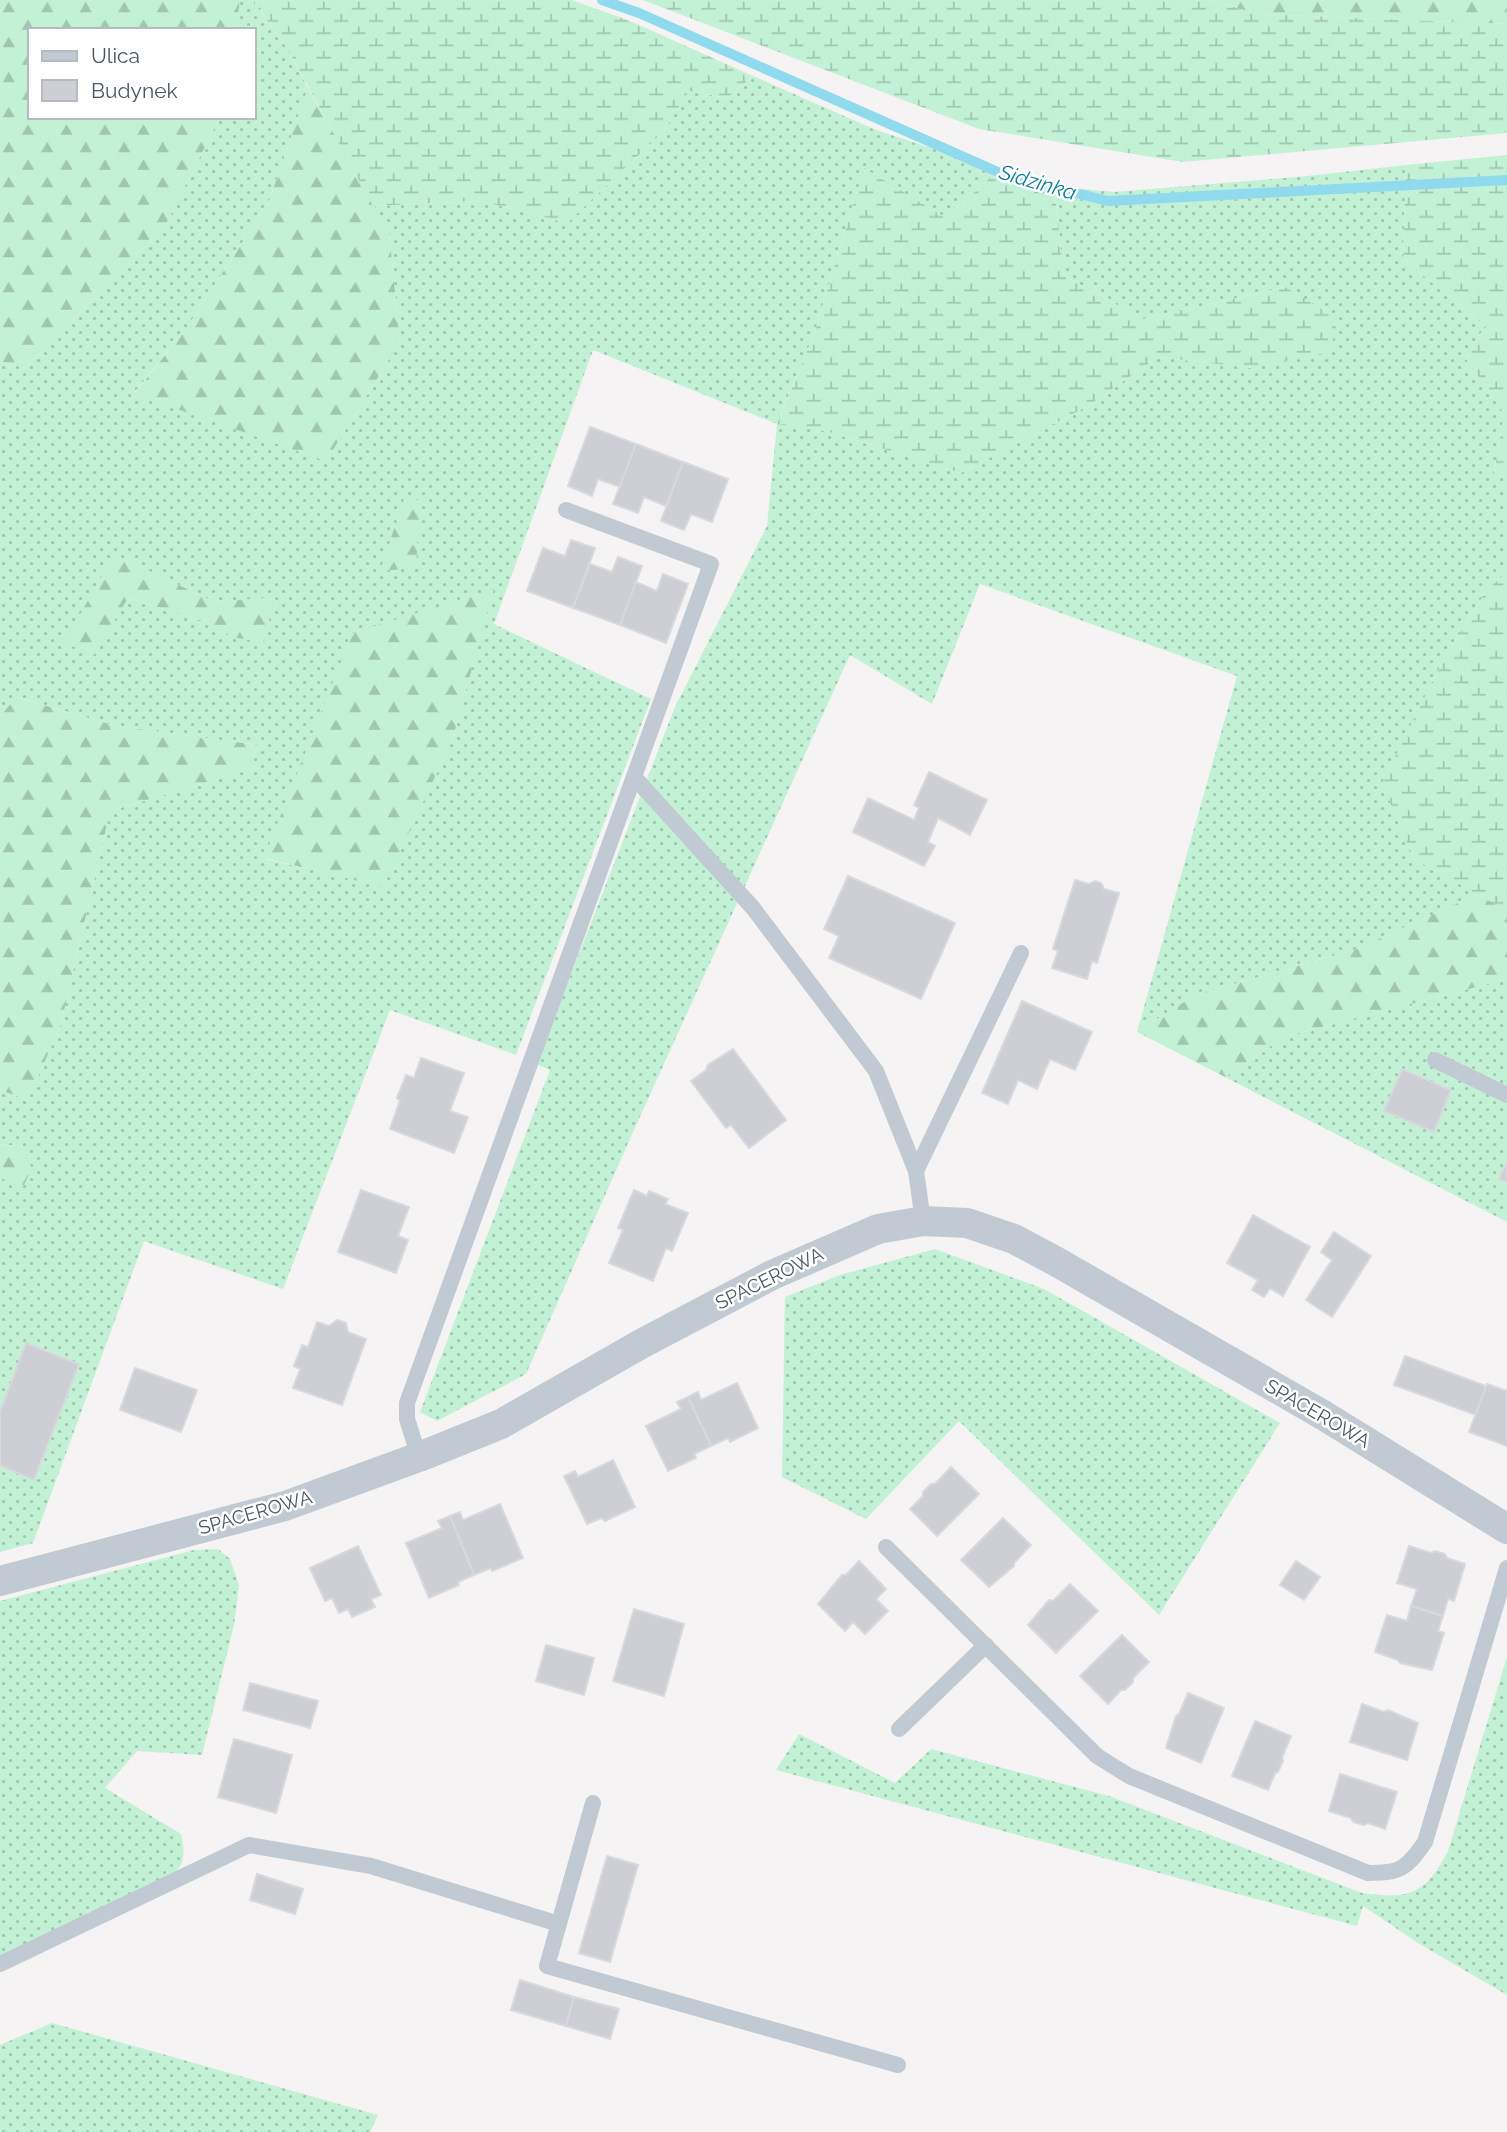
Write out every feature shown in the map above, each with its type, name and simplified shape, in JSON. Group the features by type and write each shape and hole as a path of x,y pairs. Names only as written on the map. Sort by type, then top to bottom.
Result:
{"street":[{"name":"SPACEROWA","path":"0,1581 285,1506 419,1457 500,1424 772,1275 825,1250 878,1229 923,1221 967,1223 1014,1239 1334,1422 1507,1530"}],"lane":[{"path":"419,1457 407,1419 407,1403 711,565 566,510"},
{"path":"634,777 753,908 876,1071 916,1171 923,1221"},
{"path":"916,1171 1021,953"},
{"path":"1435,1060 1507,1095"},
{"path":"886,1547 1097,1756 1113,1768 1368,1872 1391,1873 1412,1861 1424,1842 1507,1568"},
{"path":"900,1729 986,1646"},
{"path":"593,1803 547,1966 898,2065"},
{"path":"0,1964 249,1845 371,1866 559,1924"}],"green space":[{"path":"0,0 240,0 236,28 28,28 28,119 219,119 164,228 25,368 0,361"},
{"path":"240,0 252,0 286,46 308,88 269,201 186,329 134,393 326,461 400,342 389,232 373,206 481,201 567,223 663,132 689,91 727,98 753,76 876,130 999,170 946,218 864,169 814,334 777,423 826,431 961,473 1086,407 1158,357 1252,368 1285,287 1143,319 1064,276 1054,186 1114,192 1406,165 1403,259 1485,326 1466,359 1504,413 1494,473 1507,472 1507,572 1486,591 1440,666 1383,783 1414,859 1478,894 1354,950 1195,995 1137,1032 1237,676 980,584 932,704 850,655 526,1374 437,1421 420,1412 550,1070 536,1064 675,707 767,526 777,424 593,350 494,624 651,699 516,1055 390,1010 283,1289 144,1241 33,1543 0,1552 0,1176 20,1192 18,1146 0,1144 0,1090 28,1100 61,1024 110,811 252,769 257,745 116,726 17,697 0,717 0,361 25,368 164,228 219,119 256,119 256,28 236,28","holes":["114,554 214,602 275,598 233,637 207,622 128,598","493,590 452,741 383,886 265,859"]},
{"path":"252,0 572,0 630,21 753,76 727,98 689,91 663,132 567,223 481,201 373,206 286,46"},
{"path":"643,0 1209,0 1258,14 1507,24 1507,133 1183,162 979,129"},
{"path":"1209,0 1507,0 1507,24 1258,14"},
{"path":"308,88 389,231 400,342 326,461 134,394 186,329 269,201"},
{"path":"1507,155 1507,472 1494,474 1504,413 1466,359 1485,326 1403,259 1406,165"},
{"path":"864,168 946,218 999,170 1054,186 1064,276 1143,319 1285,287 1338,319 1330,352 1252,368 1158,357 1086,407 961,473 826,431 777,424 814,334"},
{"path":"404,499 420,500 416,568 380,571"},
{"path":"114,554 214,602 275,597 263,643 233,637 207,622 128,598 94,655 64,643"},
{"path":"1507,572 1507,911 1414,859 1382,783 1440,666 1486,591"},
{"path":"494,589 452,741 383,887 264,858 352,633"},
{"path":"16,697 116,726 257,745 252,769 110,811 61,1024 28,1100 0,1090 0,717"},
{"path":"1478,894 1507,911 1507,979 1284,1037 1225,1077 1137,1032 1195,995 1354,950"},
{"path":"1507,979 1507,1222 1225,1077 1284,1037"},
{"path":"0,1144 18,1146 32,1168 20,1193 0,1176"},
{"path":"935,1249 1044,1289 1280,1423 1159,1615 959,1421 866,1519 782,1477 785,1297 840,1275"},
{"path":"218,1549 230,1559 239,1585 234,1625 202,1755 137,1751 105,1788 181,1834 181,1865 169,1881 0,1956 0,1601 194,1550"},
{"path":"1507,1657 1507,1995 1418,1943 1363,1906 1357,1926 776,1770 799,1734 895,1783 931,1749 1109,1796 1362,1893 1404,1894 1424,1885 1448,1851"},
{"path":"52,2023 378,2115 370,2132 0,2132 0,2045"}],"building":[{"path":"590,427 636,444 620,487 598,479 592,496 568,486"},
{"path":"636,444 683,462 666,506 644,497 638,513 613,504"},
{"path":"683,462 728,479 712,522 691,514 684,530 661,521"},
{"path":"571,540 595,548 573,608 527,591 543,548 565,556"},
{"path":"618,557 642,566 620,625 573,608 590,564 612,572"},
{"path":"663,574 688,584 666,643 620,625 636,582 657,591"},
{"path":"929,772 987,800 970,835 938,818 928,842 935,846 924,866 853,832 868,798 914,820 919,808 914,805"},
{"path":"848,876 955,923 921,999 829,958 839,936 824,929"},
{"path":"1075,880 1089,884 1095,881 1101,883 1104,889 1119,893 1097,963 1092,961 1087,979 1052,968 1058,951 1053,949"},
{"path":"1022,1001 1092,1032 1075,1070 1050,1059 1037,1089 1018,1080 1008,1104 982,1093"},
{"path":"733,1049 786,1120 749,1148 731,1125 726,1128 691,1081 706,1070 708,1065"},
{"path":"421,1058 464,1073 450,1111 468,1117 454,1153 390,1129 406,1075 414,1078"},
{"path":"1402,1069 1451,1090 1434,1132 1384,1111"},
{"path":"1507,1162 1507,1182 1499,1179"},
{"path":"361,1190 409,1207 398,1236 408,1240 396,1273 338,1252"},
{"path":"634,1190 647,1196 649,1191 668,1199 665,1204 688,1213 672,1251 666,1248 653,1281 609,1263 623,1230 618,1228"},
{"path":"1253,1215 1310,1247 1283,1296 1270,1288 1264,1297 1252,1290 1258,1280 1227,1263"},
{"path":"1334,1232 1371,1256 1332,1317 1306,1300 1332,1260 1321,1252"},
{"path":"337,1320 346,1323 348,1332 366,1339 342,1405 293,1388 300,1369 294,1366 302,1345 308,1347 317,1322 329,1326"},
{"path":"26,1343 79,1364 34,1480 0,1466 0,1412"},
{"path":"1405,1356 1486,1386 1476,1415 1394,1385"},
{"path":"135,1368 197,1390 181,1432 120,1410"},
{"path":"737,1383 758,1428 730,1442 728,1438 711,1446 688,1397 698,1392 701,1400"},
{"path":"1487,1384 1507,1391 1507,1446 1469,1432"},
{"path":"688,1397 711,1446 694,1454 696,1458 668,1471 646,1426 681,1409 677,1402"},
{"path":"613,1460 635,1507 605,1521 602,1518 587,1524 564,1476 575,1471 578,1477"},
{"path":"951,1467 979,1494 937,1536 910,1509 923,1496 923,1492"},
{"path":"500,1504 523,1558 492,1571 491,1568 474,1575 450,1516 460,1512 463,1520"},
{"path":"450,1516 474,1575 429,1598 406,1543 442,1528 438,1521"},
{"path":"1003,1518 1031,1545 1014,1566 989,1587 961,1560"},
{"path":"358,1546 381,1595 371,1599 375,1607 352,1617 348,1609 339,1613 332,1598 325,1601 310,1568"},
{"path":"1409,1546 1445,1554 1447,1558 1465,1564 1454,1601 1448,1599 1443,1616 1411,1606 1417,1589 1397,1583"},
{"path":"859,1561 886,1589 876,1599 888,1611 865,1634 853,1622 845,1631 818,1604 842,1575 846,1575"},
{"path":"1296,1561 1320,1577 1304,1600 1280,1585"},
{"path":"1070,1584 1098,1611 1056,1653 1028,1625 1049,1600 1053,1601"},
{"path":"1411,1606 1443,1616 1438,1631 1444,1633 1432,1670 1400,1663 1375,1652 1387,1615 1407,1621"},
{"path":"634,1609 684,1624 664,1696 613,1681"},
{"path":"1122,1635 1149,1662 1133,1678 1133,1682 1108,1704 1080,1676"},
{"path":"546,1645 594,1658 584,1695 536,1681"},
{"path":"250,1683 318,1701 310,1728 243,1710"},
{"path":"1188,1693 1224,1708 1201,1763 1166,1748 1176,1716"},
{"path":"1362,1704 1384,1712 1388,1710 1418,1723 1407,1760 1350,1742"},
{"path":"1255,1721 1291,1736 1283,1761 1268,1790 1232,1776"},
{"path":"234,1739 292,1755 276,1813 218,1797"},
{"path":"1340,1774 1397,1792 1385,1829 1368,1823 1364,1825 1353,1822 1351,1818 1329,1811"},
{"path":"607,1856 638,1865 610,1962 579,1953"},
{"path":"257,1874 303,1889 295,1914 250,1900"},
{"path":"520,1980 574,1997 566,2026 511,2010"},
{"path":"574,1997 619,2009 610,2039 566,2026"}],"waterway":[{"name":"Sidzinka","path":"602,0 639,13 1007,176 1108,201 1507,180"}]}
